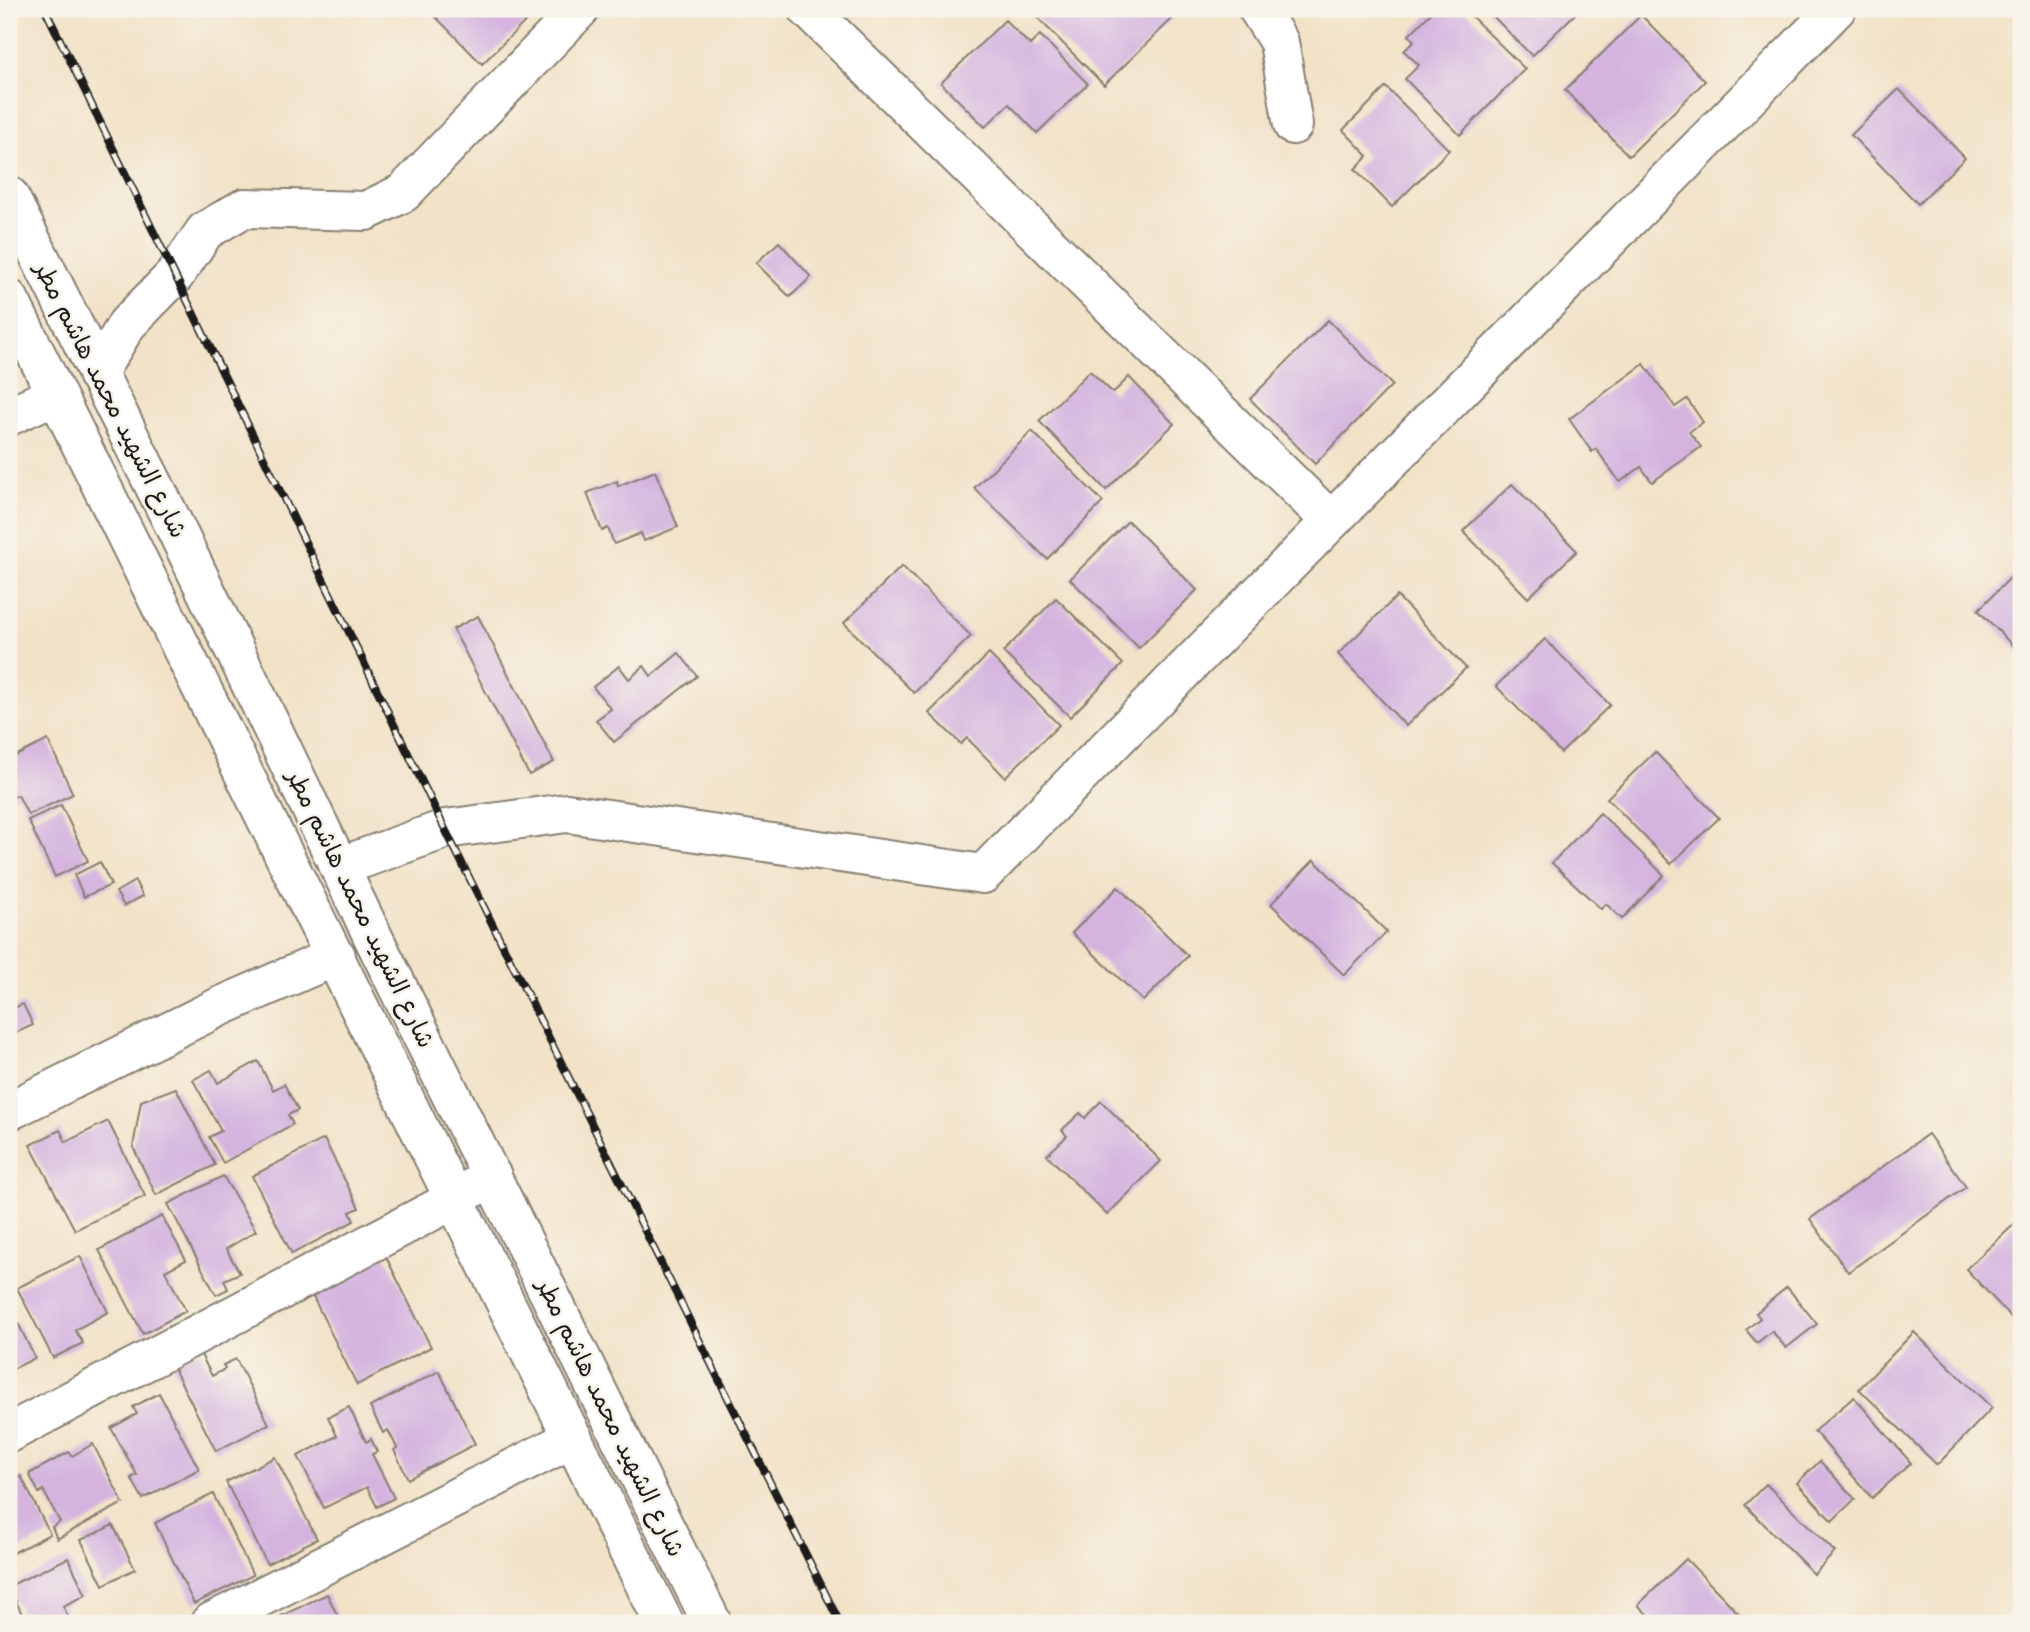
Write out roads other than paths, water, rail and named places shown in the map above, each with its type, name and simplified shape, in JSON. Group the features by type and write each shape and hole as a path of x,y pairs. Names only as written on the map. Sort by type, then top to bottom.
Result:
{"street":[{"path":"97,374 127,324 175,275 205,231 244,208 366,211 403,193 580,9"},
{"path":"808,9 1331,521"},
{"path":"1258,9 1279,42 1293,125"},
{"path":"340,867 445,830 567,813 983,874 1836,9"},
{"name":"شارع الشهيد محمد هاشم مطر","path":"9,196 173,523 712,1623"},
{"name":"شارع الشهيد محمد هاشم مطر","path":"9,299 664,1623"},
{"path":"9,416 55,395"},
{"path":"9,1111 219,1007 335,956"},
{"path":"9,1433 453,1200 492,1176"},
{"path":"210,1623 573,1438"}],"railway":[{"path":"45,9 445,829 840,1623"}]}
